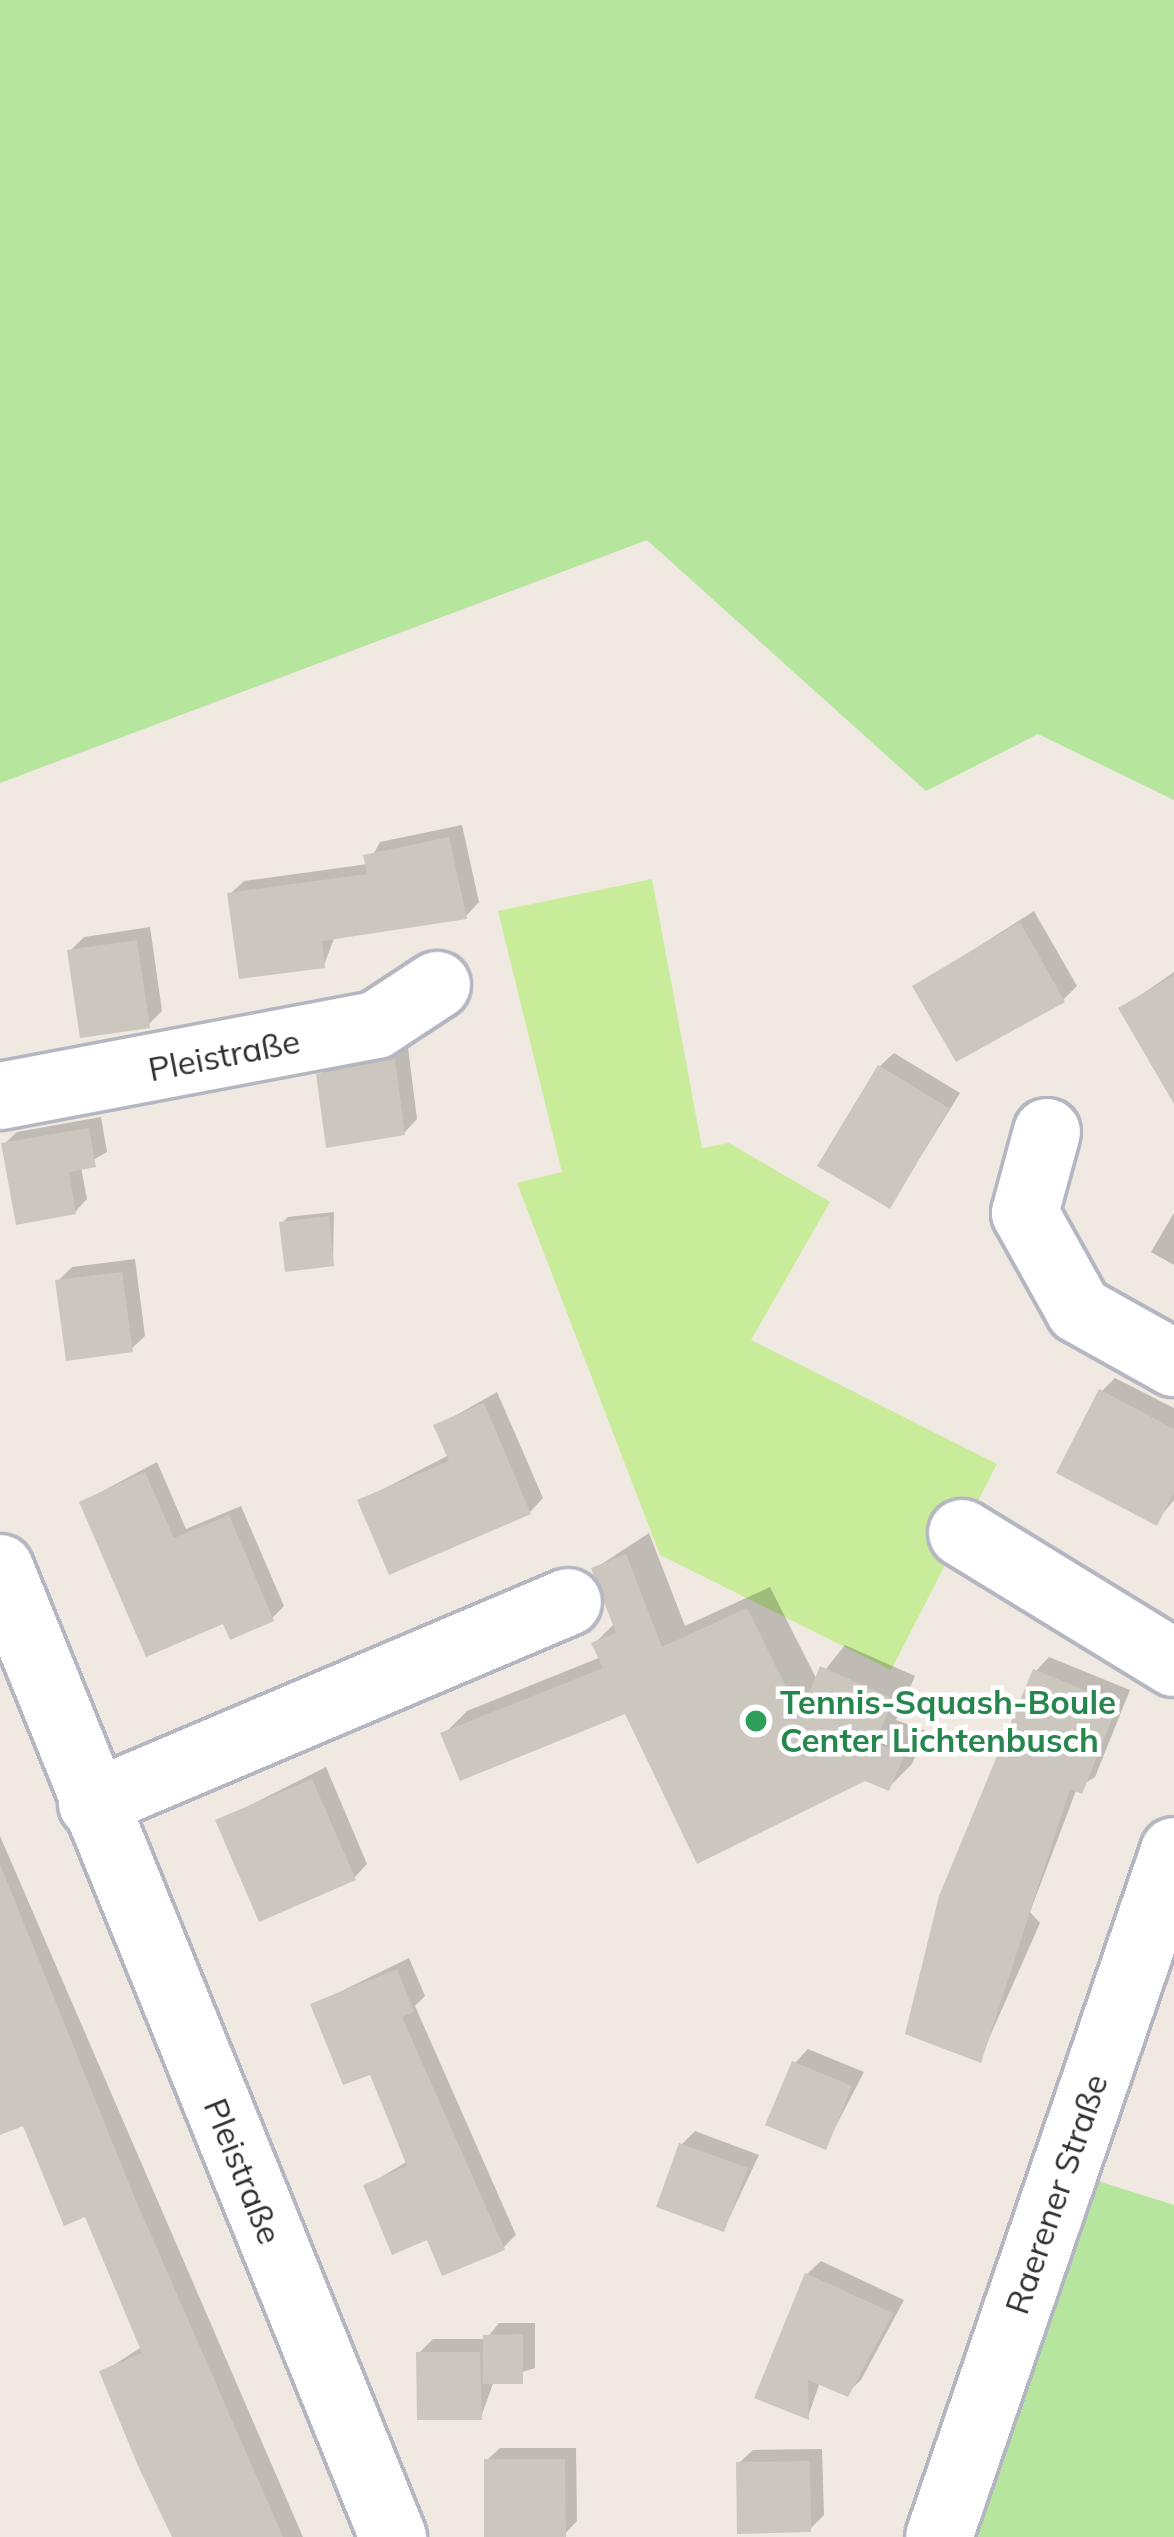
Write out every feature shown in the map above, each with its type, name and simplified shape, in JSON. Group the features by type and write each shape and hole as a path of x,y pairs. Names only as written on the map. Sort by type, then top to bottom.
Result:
{"street":[{"name":"Pleistraße","path":"0,1096 376,1025 437,985"},
{"path":"1047,1132 1025,1213 1079,1310 1174,1363"},
{"path":"962,1532 1174,1663"},
{"name":"Pleistraße","path":"0,1568 393,2537"},
{"path":"92,1804 568,1602"},
{"name":"Raerener Straße","path":"939,2537 1174,1851"}],"green space":[{"path":"0,0 1174,0 1174,800 1038,734 926,791 647,540 0,783"},
{"path":"652,879 702,1148 729,1143 830,1202 751,1340 997,1464 891,1670 660,1555 517,1183 562,1172 498,911"},
{"path":"1088,2178 1174,2205 1174,2537 959,2537"}],"building":[{"path":"449,837 467,919 322,941 325,968 239,979 227,893 367,874 363,855"},
{"path":"1020,922 1065,1002 956,1062 912,986"},
{"path":"137,940 150,1028 80,1038 67,950"},
{"path":"1174,975 1174,1104 1118,1008"},
{"path":"395,1059 405,1135 326,1148 316,1074"},
{"path":"878,1065 949,1108 890,1209 817,1166"},
{"path":"89,1128 96,1167 69,1172 76,1214 16,1225 1,1143"},
{"path":"329,1216 334,1266 285,1272 279,1222"},
{"path":"122,1272 133,1352 66,1361 55,1280"},
{"path":"1099,1389 1174,1429 1174,1492 1157,1526 1056,1473"},
{"path":"484,1403 531,1514 389,1575 357,1500 449,1461 433,1425"},
{"path":"145,1472 174,1538 229,1515 274,1621 230,1640 223,1624 146,1657 79,1502"},
{"name":"Tennis-Squash-Boule Center Lichtenbusch","path":"626,1554 662,1647 747,1608 800,1715 820,1666 894,1699 875,1743 905,1754 889,1791 865,1781 697,1864 625,1714 460,1781 440,1733 603,1668 591,1643 616,1633 591,1568"},
{"path":"1033,1669 1118,1704 1082,1794 1070,1789 981,2063 905,2034 939,1896"},
{"path":"312,1779 356,1880 259,1922 215,1820"},
{"path":"0,1864 134,2196 283,2537 172,2537 138,2466 99,2371 142,2353 85,2217 64,2226 23,2126 0,2135"},
{"path":"397,1969 414,2012 402,2017 505,2250 442,2276 427,2240 392,2255 363,2185 407,2166 370,2075 343,2085 310,2004"},
{"path":"792,2061 852,2086 826,2150 765,2125"},
{"path":"679,2143 748,2168 724,2232 656,2207"},
{"path":"805,2273 893,2313 848,2397 808,2380 809,2420 754,2398"},
{"path":"523,2334 523,2384 483,2384 483,2335"},
{"path":"416,2352 480,2352 482,2420 417,2420"},
{"path":"484,2459 565,2459 566,2537 484,2537"},
{"path":"810,2461 811,2532 737,2534 736,2462"}],"place":[{"name":"Tennis-Squash-Boule Center Lichtenbusch","path":"756,1721"}]}
